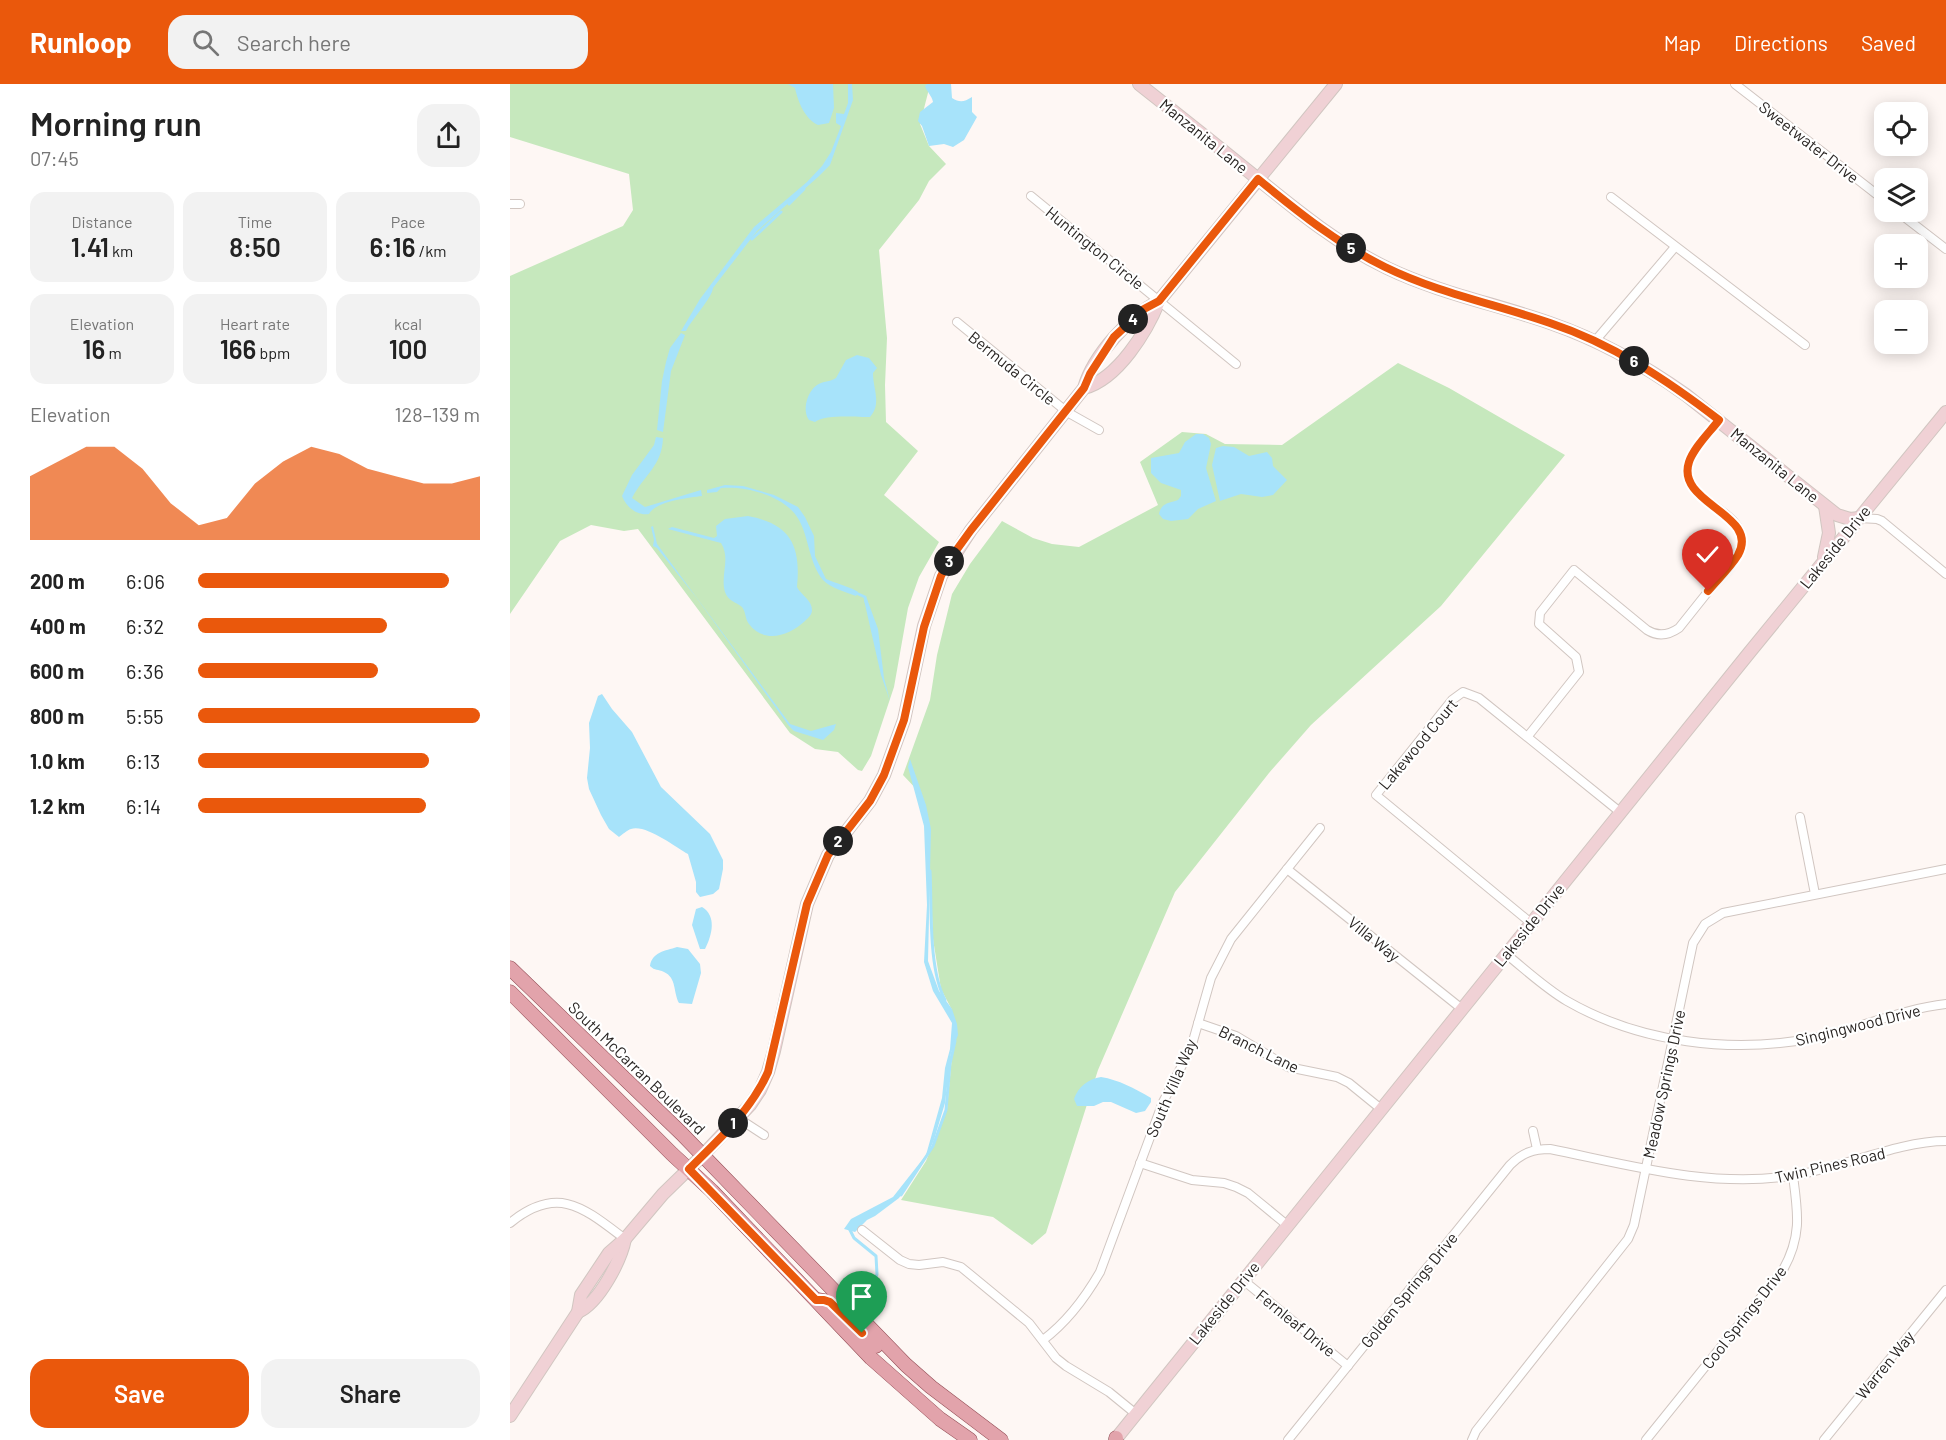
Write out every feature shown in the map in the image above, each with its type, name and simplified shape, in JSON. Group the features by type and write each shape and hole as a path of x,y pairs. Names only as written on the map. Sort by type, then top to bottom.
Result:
{"main road":[{"name":"South McCarran Boulevard","path":"510,968 702,1156 906,1365 1001,1440"},
{"name":"South McCarran Boulevard","path":"510,992 689,1169 891,1377 940,1419 970,1440"},
{"path":"816,1300 830,1302 881,1350 906,1365"}],"street":[{"name":"Manzanita Lane","path":"1139,84 1323,230 1384,267 1424,284 1549,322 1595,341 1666,380 1825,506 1841,517 1882,521 1946,574"},
{"path":"1084,388 1098,383 1129,355 1148,325 1159,301 1336,84"},
{"name":"Sweetwater Drive","path":"1735,84 1874,192"},
{"name":"Huntington Circle","path":"1031,196 1236,364"},
{"path":"1611,196 1805,345"},
{"path":"510,204 520,204"},
{"path":"1911,222 1946,249"},
{"path":"1595,341 1675,247"},
{"path":"510,1428 512,1425 510,1418 578,1312 581,1295 609,1253 625,1239 649,1209 738,1118 760,1090 768,1072 770,1051 807,904 828,855 870,801 884,775 904,720 924,627 941,576 950,559 1067,412 1114,337 1144,309 1159,301"},
{"name":"Bermuda Circle","path":"957,322 1067,412 1099,430"},
{"name":"Lakeside Drive","path":"1116,1439 1620,812 1946,412"},
{"path":"1528,736 1579,672 1576,657 1539,624 1540,613 1574,570 1652,634 1668,634 1679,628 1738,554 1742,542 1734,522 1696,491 1688,477 1690,458 1719,420"},
{"path":"1823,562 1829,533 1825,506"},
{"name":"Lakewood Court","path":"1531,923 1376,795 1452,700 1463,692 1479,698 1620,812"},
{"path":"1800,817 1815,894"},
{"name":"South Villa Way","path":"1043,1340 1059,1328 1100,1272 1163,1102 1191,1048 1211,978 1230,939 1320,828"},
{"name":"Villa Way","path":"1287,869 1462,1009"},
{"name":"Meadow Springs Drive","path":"1472,1440 1476,1431 1628,1239 1634,1225 1647,1168 1693,943 1704,924 1723,913 1946,869"},
{"name":"Singingwood Drive","path":"1506,954 1544,986 1587,1012 1636,1030 1673,1038 1730,1045 1787,1042 1816,1037 1946,1004"},
{"name":"Branch Lane","path":"1198,1023 1236,1036 1288,1067 1336,1077 1349,1083 1381,1109"},
{"path":"738,1118 764,1135"},
{"path":"1533,1131 1537,1149"},
{"name":"Twin Pines Road","path":"1537,1149 1550,1149 1689,1177 1745,1180 1792,1176 1911,1145 1946,1141"},
{"name":"Golden Springs Drive","path":"1288,1440 1509,1165 1526,1153 1537,1149"},
{"path":"1140,1163 1192,1180 1236,1187 1248,1193 1287,1225"},
{"name":"Cool Springs Drive","path":"1646,1440 1783,1270 1796,1241 1798,1226 1792,1176"},
{"path":"510,1223 521,1214 538,1206 567,1202 583,1209 625,1239"},
{"path":"862,1230 900,1260 919,1265 943,1262 961,1267 1029,1323 1056,1358 1109,1392 1136,1414"},
{"name":"Fernleaf Drive","path":"1243,1280 1348,1365"},
{"name":"Warren Way","path":"1824,1440 1946,1290"}],"green space":[{"path":"510,84 934,84 929,89 920,124 929,146 946,164 929,181 919,200 879,250 887,338 886,422 918,451 884,495 939,542 919,577 908,608 894,687 871,756 862,771 838,752 815,749 790,733 638,529 624,531 591,525 560,541 510,614 510,276 623,226 633,210 629,174 510,137"},
{"path":"1398,363 1449,388 1565,455 1441,606 1311,725 1269,773 1175,892 1098,1070 1046,1233 1032,1245 993,1217 901,1200 926,1161 947,1109 952,1056 952,1010 941,989 933,939 928,820 920,793 903,775 930,700 937,655 952,594 970,564 1002,521 1033,538 1052,544 1079,547 1158,505 1140,462 1182,432 1206,434 1225,444 1282,445"}],"water":[{"path":"788,84 833,84 834,108 829,123 818,125 809,119 800,104 795,88"},
{"path":"848,84 852,84 853,100 830,165 757,231 713,288 686,331 681,331 700,299 754,227 807,182 822,166 831,152 841,126 836,123 836,113 844,114 848,103"},
{"path":"927,84 951,84 952,98 957,101 964,101 972,97 972,112 977,117 964,140 953,147 944,144 929,146 918,121 920,112 933,102 925,86"},
{"path":"681,333 685,335 671,371 663,432 657,430 662,381 670,348"},
{"path":"857,355 869,358 877,368 873,373 876,396 874,412 870,417 833,417 815,422 809,420 806,406 813,388 836,378 846,360"},
{"path":"1196,434 1203,434 1209,438 1211,444 1206,468 1216,501 1198,509 1188,519 1171,521 1163,519 1159,514 1162,508 1178,500 1181,490 1161,483 1151,473 1151,458 1179,453 1185,442"},
{"path":"656,437 663,438 659,456 632,498 645,507 701,490 702,496 673,501 658,506 649,514 640,514 629,507 622,496 632,475 654,445"},
{"path":"1234,447 1249,456 1267,452 1272,458 1273,466 1287,480 1273,495 1262,497 1241,494 1220,501 1212,465 1216,448"},
{"path":"725,485 743,486 774,495 798,507 814,536 815,556 826,579 856,590 858,592 856,596 834,588 823,580 815,566 799,520 793,511 775,498 753,491 721,488 717,492 707,493 707,490"},
{"path":"748,516 774,525 790,539 797,560 797,587 812,606 809,618 792,631 777,636 769,636 755,630 748,622 742,607 726,595 725,555 721,543 668,529 672,527 714,538 717,536 716,526 725,519"},
{"path":"653,526 657,544 790,724 811,731 836,724 834,730 823,740 794,731 789,726 696,597 653,546 651,527"},
{"path":"867,599 878,629 884,678 890,701 881,675 864,600"},
{"path":"602,694 632,732 661,787 710,834 723,860 719,889 713,894 700,897 696,892 696,882 688,854 660,837 637,828 626,831 619,837 609,829 601,815 589,789 587,778 590,748 589,723 598,696"},
{"path":"910,759 926,805 931,829 928,961 939,991 952,1009 958,1035 951,1053 945,1103 927,1156 899,1198 867,1220 855,1232 844,1229 851,1219 893,1197 926,1155 942,1098 945,1068 950,1049 952,1023 933,991 924,962 927,905 924,826 908,767"},
{"path":"702,907 710,915 712,926 705,949 700,949 692,925 696,909"},
{"path":"677,947 688,949 700,964 701,973 692,1004 679,1003 671,978 650,966 656,955"},
{"path":"1101,1077 1132,1088 1151,1098 1151,1102 1145,1111 1136,1113 1111,1102 1103,1102 1094,1106 1077,1106 1074,1099 1081,1087"}],"waterway":[{"path":"789,204 804,189"},
{"path":"752,239 781,212"},
{"path":"854,592 865,597 866,602"},
{"path":"930,871 933,955 945,1000"},
{"path":"901,1195 933,1146 946,1110 950,1064 955,1041"},
{"path":"849,1228 854,1238 876,1256 877,1274 871,1294"}],"route":[{"path":"862,1333 830,1302 816,1300 689,1169 750,1105 768,1072 807,904 828,855 870,801 884,775 904,720 933,595 950,559 1067,412 1114,337 1144,309 1159,301 1258,179 1343,244 1384,267 1424,284 1549,322 1595,341 1666,380 1719,420 1690,458 1688,477 1696,491 1734,522 1742,542 1738,554 1708,591"}]}
